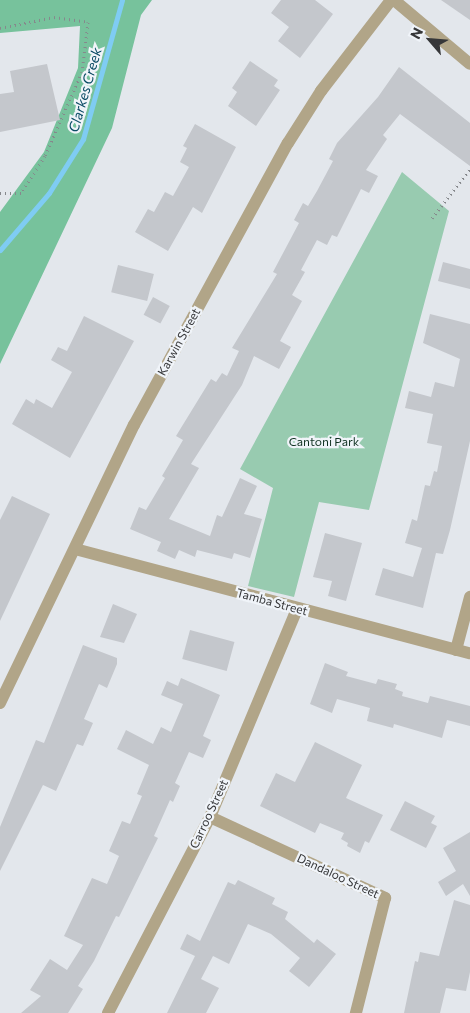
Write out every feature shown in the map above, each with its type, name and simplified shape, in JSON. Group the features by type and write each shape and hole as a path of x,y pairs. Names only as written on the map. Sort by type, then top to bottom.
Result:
{"street":[{"path":"393,0 470,64"},
{"name":"Karwin Street","path":"0,703 134,425 288,143 321,91 393,0"},
{"name":"Tamba Street","path":"75,549 470,653"},
{"path":"456,650 470,597"},
{"name":"Carroo Street","path":"108,1013 210,816 297,609"},
{"name":"Dandaloo Street","path":"210,816 385,898 356,1013"}],"path":[{"path":"0,28 54,18 88,22 82,72 45,156 22,193 0,193"},
{"path":"432,218 470,169"}],"green space":[{"path":"0,0 152,0 141,15 112,128 0,364 0,212 44,152 78,68 80,26 0,33"},
{"name":"Cantoni Park","path":"402,172 449,211 369,510 319,502 294,597 248,586 273,488 240,469"}],"building":[{"path":"281,0 315,0 333,14 300,58 278,41 289,27 271,13"},
{"path":"441,0 470,0 470,20"},
{"path":"250,61 278,80 274,86 280,90 256,126 228,106 237,92 232,88"},
{"path":"47,64 60,120 0,132 0,94 14,92 10,71"},
{"path":"399,67 470,123 470,166 400,114 383,135 387,139 366,170 378,176 369,193 361,189 337,237 332,235 327,245 317,240 301,270 305,272 292,295 302,301 280,341 291,347 279,369 254,356 242,385 191,464 199,468 169,519 210,536 217,515 222,517 240,478 257,486 244,514 262,519 250,558 234,553 232,559 197,550 195,557 179,550 175,559 157,551 161,542 130,529 139,507 146,510 165,478 162,476 183,440 176,436 211,379 216,382 222,373 227,376 239,351 232,348 277,274 273,272 299,223 294,220 303,203 308,206 317,191 333,161 329,159 337,143 378,97"},
{"path":"195,124 236,147 202,213 193,207 168,251 135,232 148,209 154,212 165,192 173,196 189,167 180,162 187,148 183,146"},
{"path":"443,262 470,269 470,289 438,281"},
{"path":"118,265 154,274 147,301 111,292"},
{"path":"153,297 170,306 160,324 144,315"},
{"path":"430,314 470,324 470,441 450,530 443,554 436,553 423,608 375,595 383,568 413,577 422,548 405,543 412,519 417,521 425,485 430,486 434,471 437,472 442,446 427,443 433,414 405,408 409,391 431,397 435,382 454,387 460,359 423,343"},
{"path":"84,316 134,341 70,458 12,424 26,399 34,404 36,399 52,408 72,372 51,360 58,347 67,351"},
{"path":"12,496 50,514 0,621 0,520"},
{"path":"325,533 362,543 346,601 328,596 332,581 313,577"},
{"path":"113,604 137,614 124,643 100,637"},
{"path":"190,630 234,642 227,671 182,659"},
{"path":"83,645 117,658 117,664 107,688 99,684 84,719 93,723 83,746 77,744 56,791 43,785 0,871 0,827 36,740 44,743"},
{"path":"325,663 348,672 346,676 376,684 378,679 397,684 395,689 403,692 402,696 428,703 430,696 470,706 470,726 447,720 442,738 394,724 393,728 367,721 370,708 337,699 332,713 310,704"},
{"path":"181,678 220,695 203,736 211,740 203,758 189,752 175,783 180,786 173,802 170,800 154,836 158,838 119,917 116,916 94,961 78,986 83,989 68,1013 21,1013 41,996 30,990 50,959 67,970 83,945 64,936 92,878 107,884 119,856 109,851 122,821 130,824 142,796 137,794 149,765 117,749 126,730 153,744 161,727 171,732 183,704 161,695 167,681 178,686"},
{"path":"315,742 362,765 346,798 383,815 369,843 365,841 360,853 347,846 348,843 341,839 344,833 320,823 315,833 260,806 276,773 295,782"},
{"path":"405,801 435,816 431,823 437,826 426,848 390,830"},
{"path":"470,832 470,896 463,884 446,896 438,882 456,871 443,848"},
{"path":"238,880 275,898 272,904 288,912 285,919 314,943 317,939 336,954 309,987 289,971 300,958 271,934 248,924 229,964 213,956 201,979 219,988 206,1013 167,1013 195,956 180,949 187,934 200,941 228,882 235,885"},
{"path":"454,900 470,905 470,972 466,991 446,988 440,1013 404,1013 415,961 418,962 420,952 439,956"}],"waterway":[{"name":"Clarkes Creek","path":"0,250 49,193 83,139 122,0"}]}
